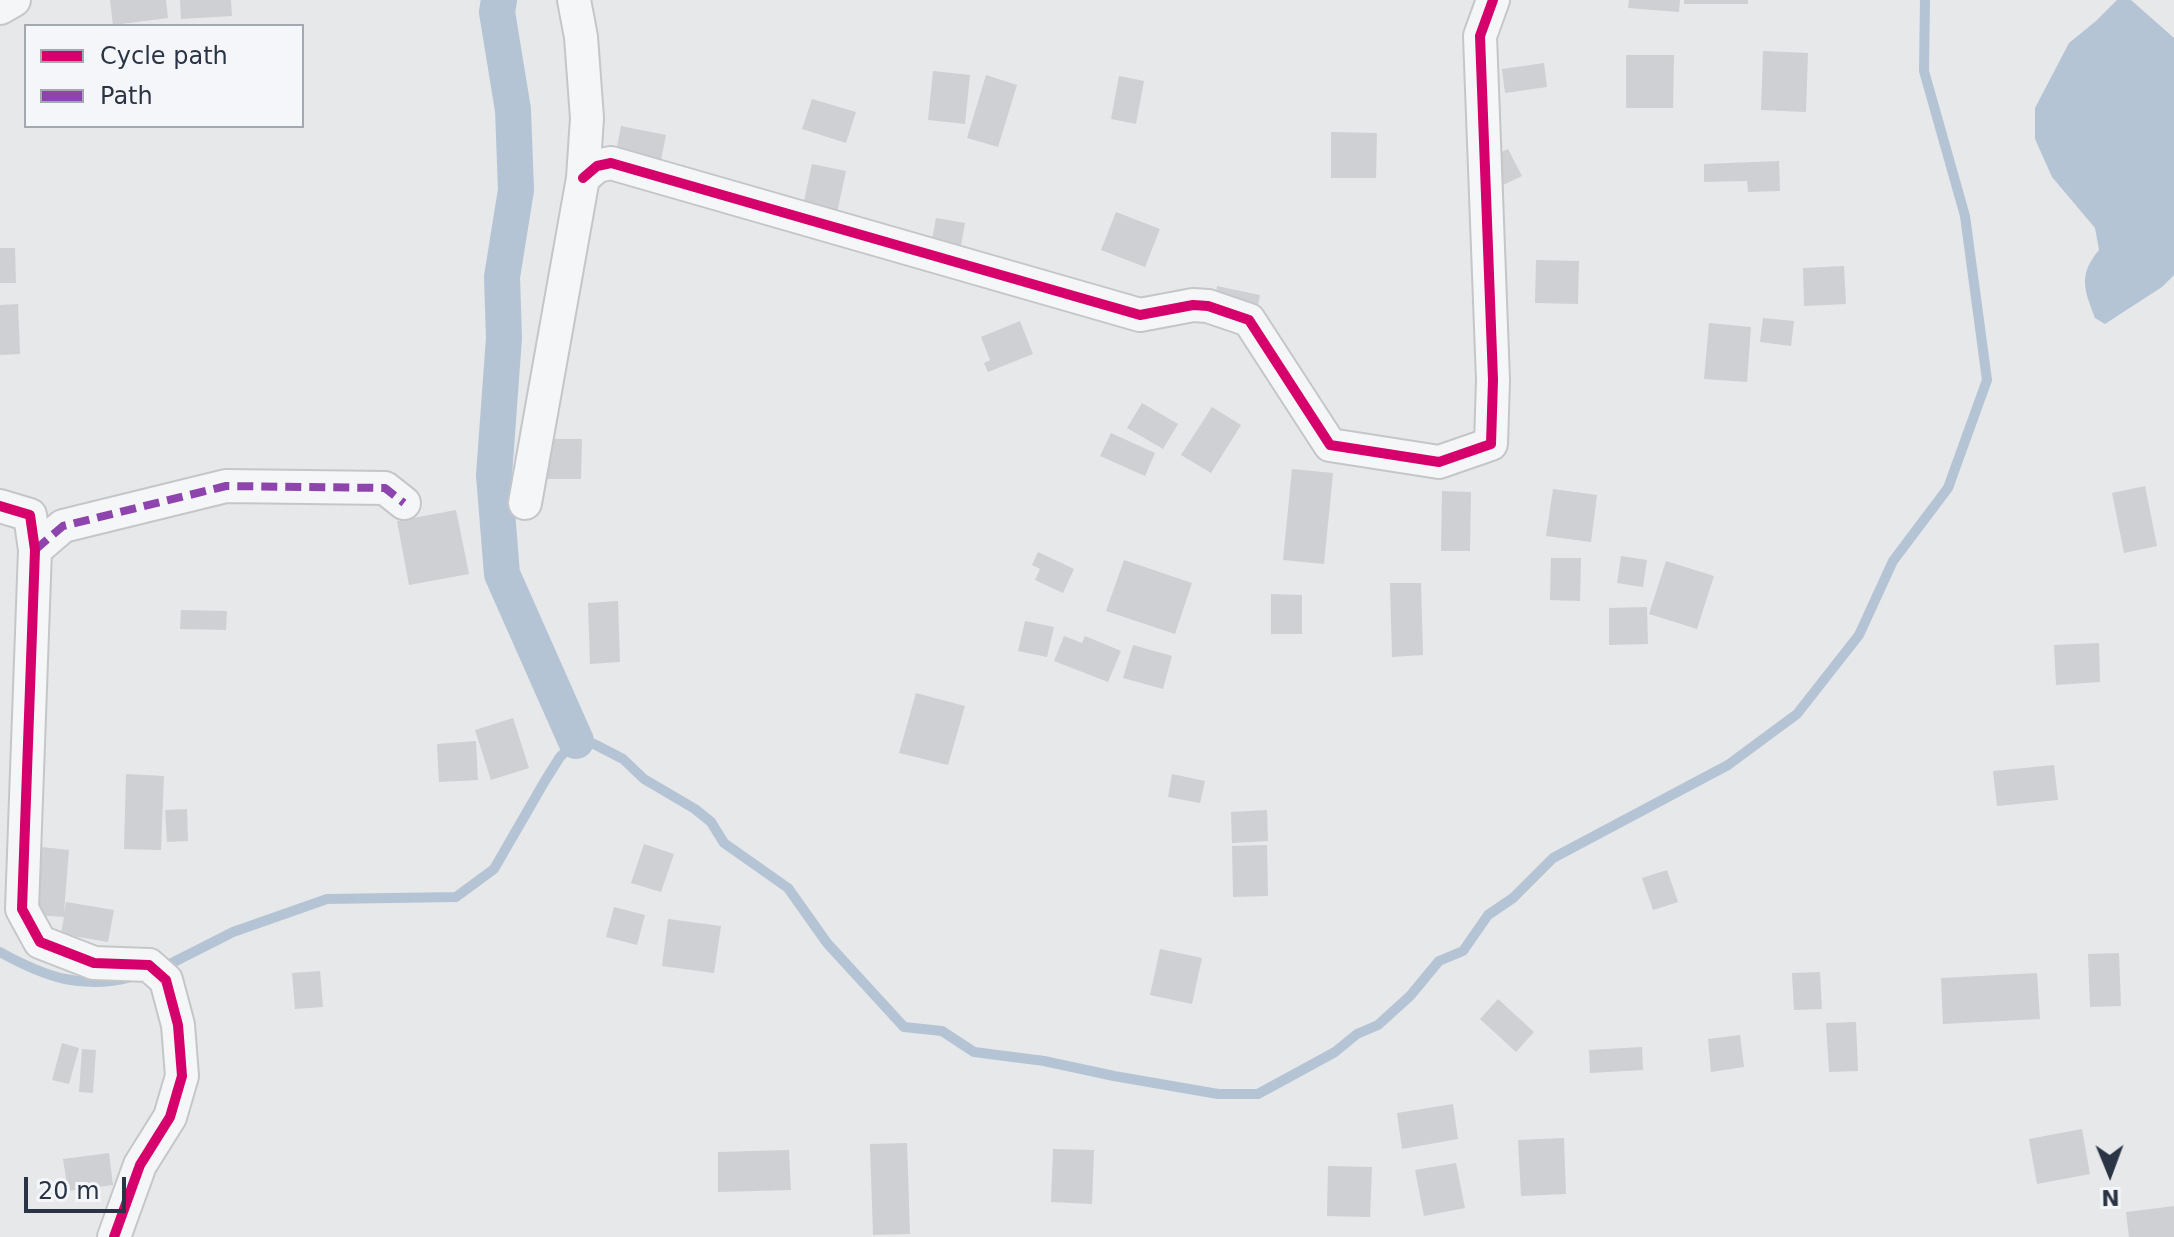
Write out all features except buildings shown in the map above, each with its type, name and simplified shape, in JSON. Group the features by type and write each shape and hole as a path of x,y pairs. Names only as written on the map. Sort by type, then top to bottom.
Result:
{"street":[{"path":"0,8 14,0"},
{"path":"525,503 583,178 587,118 581,37 574,0"},
{"path":"583,178 597,166 611,163 1140,315 1176,307 1208,306 1249,320 1330,445 1439,462 1491,444 1493,380 1480,36 1493,0"},
{"path":"35,550 63,526 226,486 385,488 404,503"},
{"path":"0,506 30,515 35,550 22,909 40,942 94,963 158,973 178,1025 182,1076 170,1117 140,1165 114,1237"}],"water":[{"path":"2117,0 2131,0 2174,38 2174,275 2162,287 2105,324 2095,318 2085,282 2088,267 2099,250 2095,228 2052,177 2035,139 2035,108 2069,43"}],"waterway":[{"path":"499,0 497,12 513,110 516,190 502,277 504,338 494,475 502,574 576,741"},
{"path":"162,968 233,932 327,899 456,897 494,869 560,757 576,741 594,744 623,759 644,779 695,809 711,822 724,843 788,888 827,943 904,1027 942,1031 974,1052 1044,1061 1218,1094 1258,1094 1335,1052 1357,1034 1378,1025 1410,996 1439,961 1463,951 1488,915 1513,898 1553,858 1728,765 1797,714 1859,635 1893,561 1948,488 1987,380 1965,216 1924,71 1925,0"},
{"path":"0,952 49,975 65,979 99,982 135,976"}],"marked path":[{"path":"35,550 63,526 226,486 385,488 404,503"}],"cycle path":[{"path":"583,178 597,166 611,163 1140,315 1193,305 1208,306 1249,320 1330,445 1439,462 1491,444 1493,380 1480,36 1493,0"},
{"path":"0,506 30,515 35,550 22,909 40,942 94,963 149,965 166,980 178,1025 182,1076 170,1117 140,1165 114,1237"}]}
